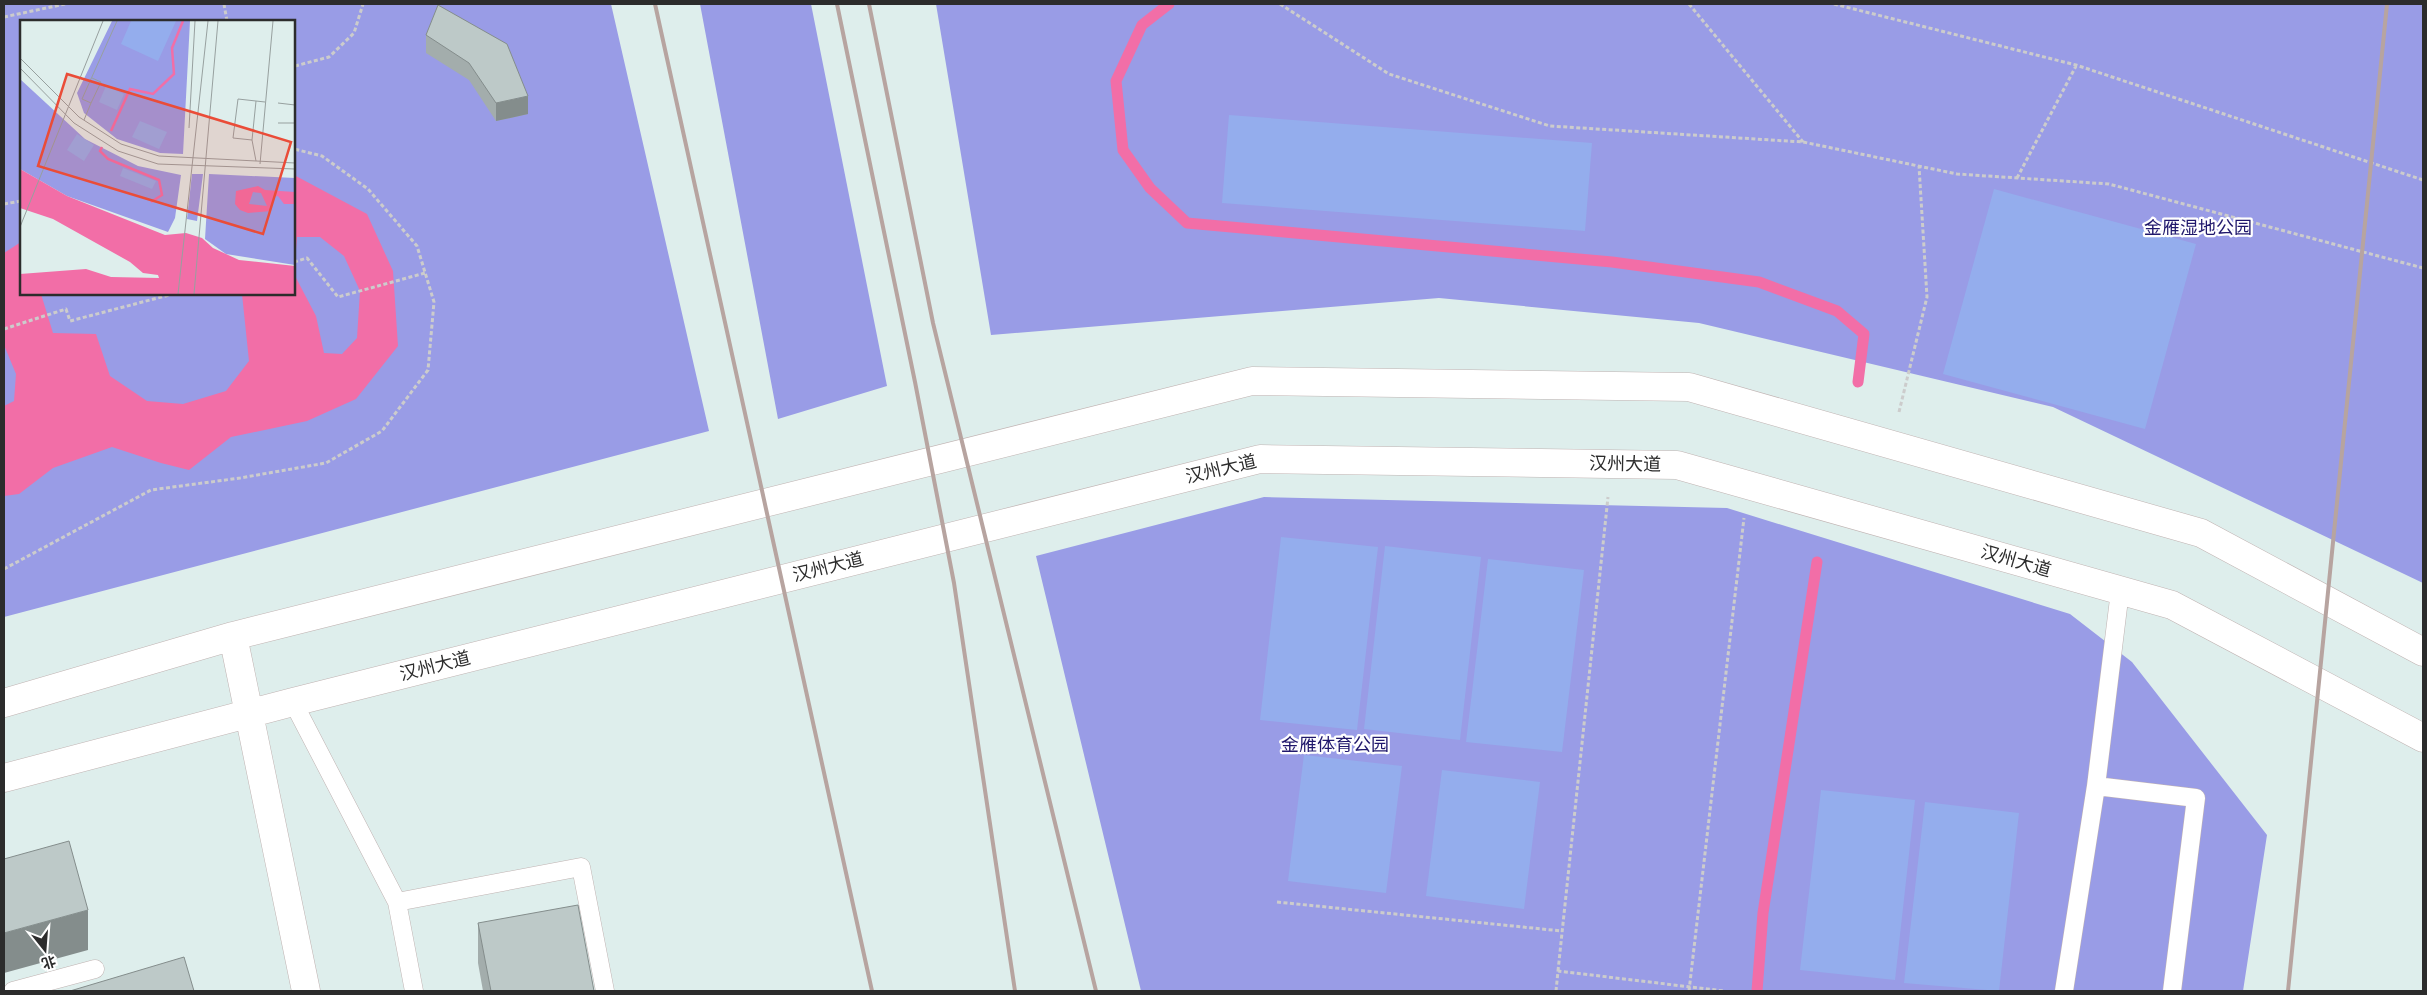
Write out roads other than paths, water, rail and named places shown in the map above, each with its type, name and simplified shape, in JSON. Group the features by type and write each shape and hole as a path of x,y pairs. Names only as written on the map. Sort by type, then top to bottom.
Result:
{"main road":[{"path":"4,703 233,636 1252,381 1689,387 2201,533 2423,652"},
{"name":"汉州大道","path":"4,778 249,713 1260,459 1677,465 2172,605 2423,738"},
{"path":"233,636 306,991"}],"lane":[{"path":"2064,991 2096,786 2120,590"},
{"path":"293,702 397,902 414,991"},
{"path":"2096,786 2196,798 2172,991"},
{"path":"397,902 581,867 605,991"},
{"path":"13,991 95,969"}],"waterway":[{"path":"1169,4 1142,25 1116,81 1123,150 1150,188 1187,223 1612,262 1759,282 1837,311 1864,334 1858,382"},
{"path":"1757,991 1763,913 1817,562"}],"railway":[{"path":"655,4 872,991"},
{"path":"837,4 915,382 954,583 1015,991"},
{"path":"869,4 933,323 1096,991"},
{"path":"2288,991 2387,4"}],"park label":[{"name":"金雁湿地公园","path":"2198,228"},
{"name":"金雁体育公园","path":"1335,745"}]}
